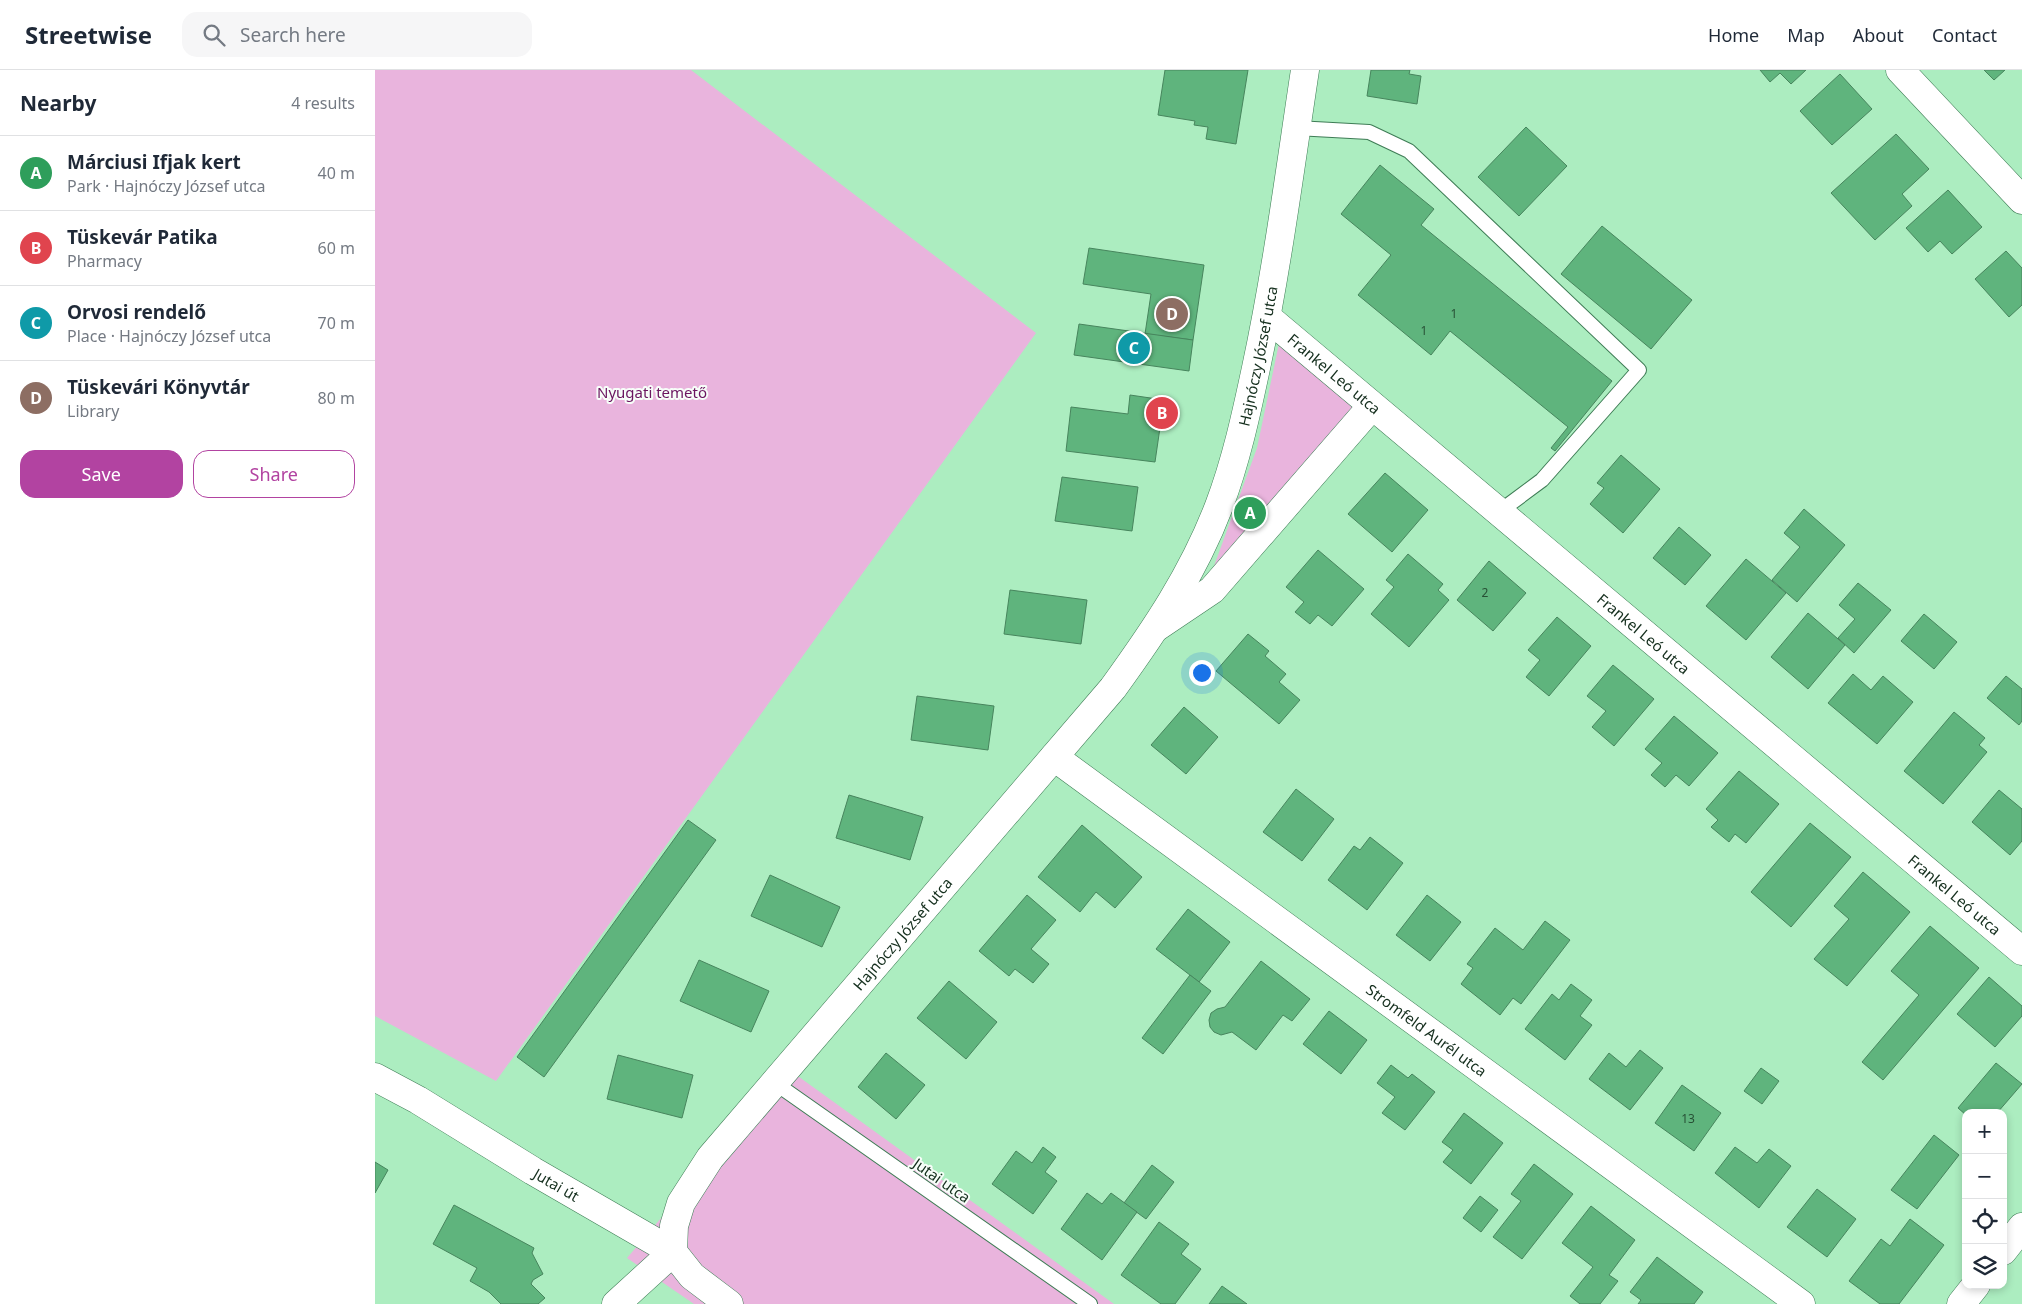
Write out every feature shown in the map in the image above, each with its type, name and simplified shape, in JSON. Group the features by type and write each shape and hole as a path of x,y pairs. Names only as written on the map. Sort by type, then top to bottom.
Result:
{"street":[{"name":"Hajnóczy József utca","path":"673,1252 673,1226 681,1202 710,1158 1113,688 1157,626 1192,565 1218,507 1239,445 1267,317 1305,70"},
{"path":"1900,70 2022,200"},
{"name":"Frankel Leó utca","path":"1267,317 2022,951"},
{"name":"Hajnóczy József utca","path":"1157,626 1212,590 1372,406"},
{"name":"Stromfeld Aurél utca","path":"1054,757 1801,1304"},
{"name":"Jutai út","path":"375,1077 418,1100 533,1171 673,1252 691,1276 729,1304"},
{"path":"2007,1246 2022,1227"},
{"path":"616,1304 673,1252"},
{"path":"1961,1304 1973,1289"}],"lane":[{"path":"1296,128 1369,132 1409,150 1639,370 1542,480 1499,512"},
{"name":"Jutai utca","path":"775,1083 1090,1304"}],"green space":[{"name":"Nyugati temető","path":"375,70 691,70 1036,333 496,1081 375,1016"},
{"path":"1281,334 1361,406 1210,577 1257,448"},
{"path":"788,1069 1114,1304 694,1304 627,1258"}],"building":[{"path":"1165,70 1248,70 1236,144 1206,139 1208,127 1194,125 1195,121 1158,115"},
{"path":"1371,70 1410,70 1409,74 1421,76 1417,104 1367,96"},
{"path":"1760,70 1806,70 1791,84 1780,73 1770,82"},
{"path":"1984,70 2005,70 1994,80"},
{"path":"1840,74 1872,109 1832,145 1800,111"},
{"path":"1526,127 1567,166 1519,216 1478,177"},
{"path":"1896,134 1929,169 1902,194 1912,206 1875,240 1831,193"},
{"path":"1380,165 1434,209 1421,225 1612,381 1555,451 1551,448 1568,427 1450,331 1431,355 1358,295 1391,255 1341,214"},
{"path":"1948,190 1982,227 1952,254 1940,241 1928,252 1906,228"},
{"path":"1602,226 1692,300 1651,349 1561,274"},
{"path":"1089,248 1204,265 1193,340 1145,334 1151,294 1083,284"},
{"path":"2006,251 2022,268 2022,305 2009,317 1975,279"},
{"path":"1079,324 1193,340 1189,371 1074,355"},
{"path":"1130,395 1164,400 1155,462 1066,451 1071,407 1128,414"},
{"path":"1621,455 1660,489 1623,533 1590,504 1604,488 1597,483"},
{"path":"1385,473 1428,510 1392,552 1348,514"},
{"path":"1062,477 1138,487 1132,531 1055,521"},
{"path":"1804,509 1845,545 1797,602 1772,580 1800,547 1784,533"},
{"path":"1679,527 1711,555 1685,585 1653,558"},
{"path":"1318,550 1364,589 1332,626 1318,615 1310,624 1295,612 1304,602 1286,587"},
{"path":"1408,554 1443,584 1438,590 1449,600 1409,647 1371,614 1394,587 1386,580"},
{"path":"1746,559 1786,593 1746,640 1706,606"},
{"path":"1489,561 1526,593 1493,631 1457,600"},
{"path":"1858,583 1891,610 1854,653 1838,638 1855,619 1839,605"},
{"path":"1010,590 1087,600 1081,644 1004,634"},
{"path":"1808,613 1845,645 1808,689 1771,657"},
{"path":"1924,614 1957,642 1934,669 1901,641"},
{"path":"1557,617 1591,646 1549,696 1526,677 1540,660 1528,650"},
{"path":"1248,634 1269,651 1265,656 1286,674 1279,682 1300,700 1279,724 1216,671"},
{"path":"1613,665 1654,699 1614,746 1592,727 1606,711 1587,696"},
{"path":"1853,674 1871,690 1883,676 1913,702 1877,744 1828,703"},
{"path":"2006,676 2022,689 2022,721 2019,725 1987,698"},
{"path":"917,696 994,706 988,750 911,740"},
{"path":"1184,707 1218,737 1186,774 1151,745"},
{"path":"1954,712 1985,738 1979,745 1987,752 1943,804 1904,771"},
{"path":"1674,716 1718,753 1689,786 1676,775 1665,787 1651,775 1662,763 1645,749"},
{"path":"1739,771 1779,804 1746,843 1735,834 1729,842 1711,827 1718,820 1706,809"},
{"path":"1296,789 1334,819 1302,861 1263,832"},
{"path":"1999,790 2022,809 2022,841 2010,855 1972,822"},
{"path":"849,795 923,817 910,860 836,838"},
{"path":"688,820 716,840 544,1077 517,1057"},
{"path":"1810,823 1851,857 1791,927 1751,892"},
{"path":"1082,825 1142,877 1115,908 1096,892 1080,912 1038,877"},
{"path":"1370,837 1403,863 1367,910 1328,880 1354,846 1360,850"},
{"path":"1863,872 1910,912 1847,986 1814,959 1849,919 1834,906"},
{"path":"770,875 840,907 822,947 751,916"},
{"path":"1027,895 1056,920 1031,949 1049,964 1033,983 1015,969 1009,976 979,951"},
{"path":"1427,895 1461,922 1430,961 1396,935"},
{"path":"1188,909 1230,942 1199,982 1156,949"},
{"path":"1545,921 1570,940 1521,1004 1513,998 1500,1015 1461,984 1473,968 1467,964 1495,928 1523,950"},
{"path":"1930,926 1979,968 1883,1080 1862,1062 1919,995 1891,971"},
{"path":"699,960 769,991 751,1032 680,1001"},
{"path":"1261,961 1310,999 1292,1021 1283,1015 1256,1050 1232,1032 1221,1035 1214,1032 1210,1027 1209,1020 1211,1013 1225,1007"},
{"path":"1190,975 1211,991 1163,1054 1142,1038"},
{"path":"1989,977 2022,1006 2022,1016 1995,1047 1957,1014"},
{"path":"949,981 997,1022 966,1059 917,1018"},
{"path":"1571,984 1592,1000 1580,1016 1592,1025 1565,1060 1525,1029 1552,994 1559,1000"},
{"path":"1329,1011 1367,1040 1341,1074 1303,1044"},
{"path":"1640,1050 1663,1068 1630,1110 1589,1079 1609,1053 1626,1067"},
{"path":"886,1053 925,1085 896,1119 858,1087"},
{"path":"618,1055 693,1075 682,1118 607,1099"},
{"path":"1996,1063 2022,1084 2000,1109 1962,1109 1962,1112 1958,1108"},
{"path":"1391,1065 1408,1078 1412,1074 1435,1092 1405,1130 1382,1113 1395,1097 1377,1083"},
{"path":"1761,1068 1779,1081 1762,1104 1744,1091"},
{"path":"1682,1085 1721,1113 1694,1151 1655,1123"},
{"path":"1464,1113 1503,1143 1471,1184 1443,1162 1453,1150 1442,1142"},
{"path":"1934,1135 1959,1155 1917,1209 1891,1190"},
{"path":"1043,1147 1056,1157 1045,1172 1057,1181 1033,1214 992,1184 1016,1151 1032,1163"},
{"path":"1735,1147 1757,1163 1769,1149 1791,1166 1759,1208 1715,1173"},
{"path":"375,1162 388,1170 375,1193"},
{"path":"1534,1164 1573,1194 1522,1259 1493,1237 1521,1201 1511,1194"},
{"path":"1152,1165 1174,1182 1146,1219 1124,1203"},
{"path":"1817,1189 1856,1219 1827,1257 1787,1227"},
{"path":"1087,1193 1102,1204 1111,1193 1137,1212 1102,1260 1061,1229"},
{"path":"1480,1196 1498,1210 1481,1232 1463,1218"},
{"path":"454,1205 534,1248 532,1253 543,1274 533,1280 531,1284 545,1298 538,1304 501,1304 489,1292 470,1281 477,1268 433,1244"},
{"path":"1591,1206 1635,1240 1609,1275 1618,1281 1600,1304 1580,1304 1570,1296 1593,1267 1562,1243"},
{"path":"1910,1219 1944,1245 1899,1304 1880,1304 1849,1281 1881,1239 1890,1246"},
{"path":"1159,1222 1189,1244 1181,1254 1201,1269 1175,1304 1161,1304 1121,1275"},
{"path":"1657,1257 1703,1292 1694,1304 1638,1304 1641,1300 1630,1292"},
{"path":"1222,1286 1247,1304 1209,1304"}],"place":[{"name":"Tüskevári Könyvtár","path":"1172,314"},
{"name":"Orvosi rendelő","path":"1134,348"},
{"name":"Tüskevár Patika","path":"1162,413"},
{"name":"Márciusi Ifjak kert","path":"1250,513"}]}
